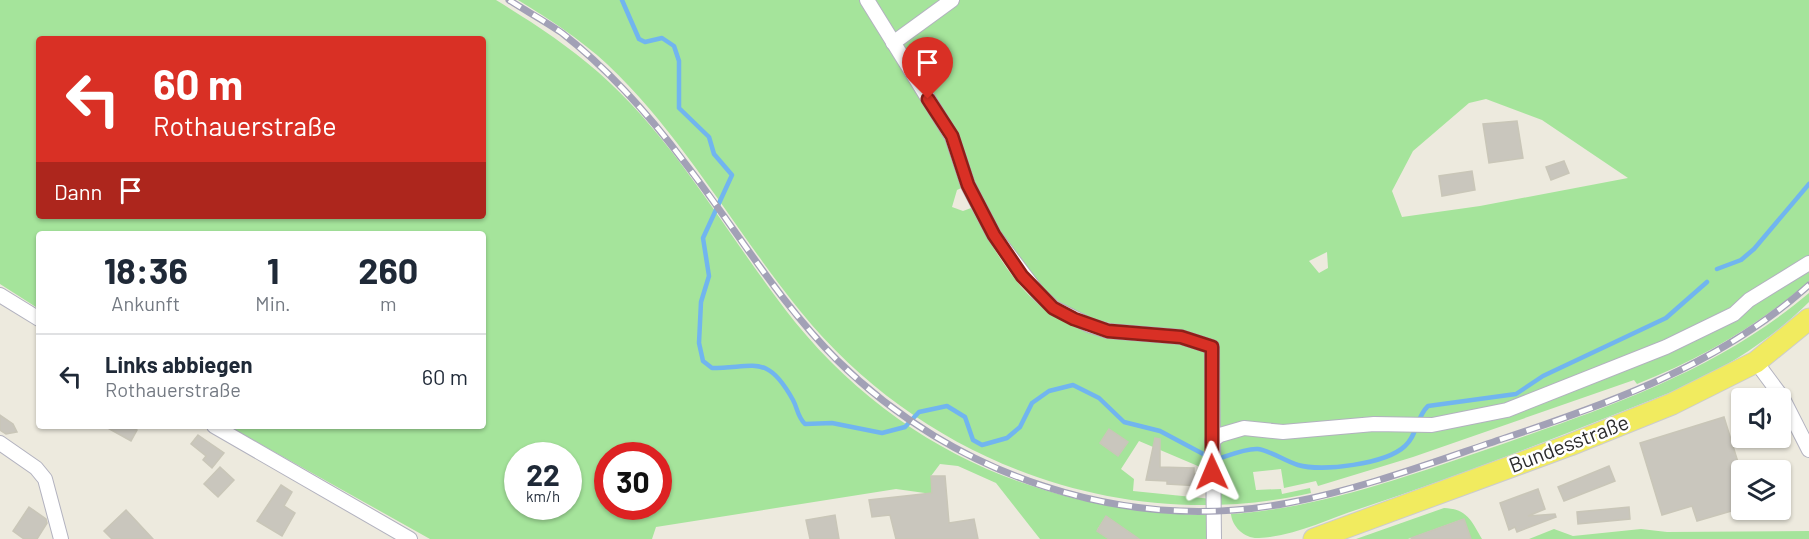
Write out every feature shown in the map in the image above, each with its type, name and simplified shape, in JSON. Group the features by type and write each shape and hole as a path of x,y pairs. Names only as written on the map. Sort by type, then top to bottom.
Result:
{"main road":[{"name":"Bundesstraße","path":"1314,539 1600,433 1699,392 1756,362 1809,319"}],"street":[{"path":"867,0 952,136 968,185 994,235 1038,293 1053,308 1108,331 1181,337 1212,347 1214,539"},
{"path":"893,43 952,0"},
{"path":"1212,441 1220,435 1244,428 1293,431 1341,425 1425,425 1456,422 1507,410 1666,347 1734,314 1749,300 1809,263"},
{"path":"0,295 36,317"},
{"path":"1756,362 1782,397 1809,450"},
{"path":"219,429 410,539"},
{"path":"0,443 36,468 45,479 61,539"}],"green space":[{"path":"0,0 496,0 574,52 627,99 678,160 795,322 836,367 881,406 930,439 982,467 1036,488 1093,503 1152,512 1213,515 1214,539 1139,539 1106,516 1097,530 1109,539 1040,539 996,483 958,466 940,464 931,476 932,494 896,489 656,527 652,539 430,539 233,429 486,429 486,231 36,231 36,307 0,284"},
{"path":"518,0 1809,0 1809,281 1769,313 1728,340 1683,364 1637,384 1634,380 1413,457 1318,486 1316,481 1284,488 1281,469 1253,472 1256,490 1281,489 1282,494 1310,488 1311,493 1240,504 1169,504 1099,494 1031,475 966,447 906,410 850,365 801,312 685,153 635,92 586,46","holes":["1486,99 1542,120 1628,178 1480,206 1402,217 1392,191 1413,151 1469,103","968,185 1009,248 1045,291 1074,311 1123,326 1121,339 1092,333 1068,324 1047,311 1028,294 998,255 971,208 963,211 952,207 957,190","1327,252 1328,268 1319,273 1309,261","1139,441 1212,472 1212,499 1133,491 1134,479 1121,469"]},
{"path":"1809,293 1809,302 1796,315 1754,348 1724,366 1692,384 1568,433 1443,480 1284,534 1254,538 1240,531 1232,519 1231,514 1296,505 1391,481 1613,404 1735,346 1773,321"},
{"path":"1444,508 1458,511 1468,517 1482,539 1471,539 1463,519 1408,539 1356,539"},
{"path":"1554,529 1573,536 1641,529 1667,532 1809,531 1809,539 1529,539"}],"building":[{"path":"1517,121 1523,158 1489,163 1483,124"},
{"path":"1564,161 1569,173 1551,180 1546,167"},
{"path":"1472,171 1475,190 1442,196 1439,176"},
{"path":"0,415 13,424 17,432 6,434 0,430"},
{"path":"1724,417 1731,440 1731,448 1734,448 1737,460 1731,460 1731,511 1697,521 1692,506 1662,515 1640,443"},
{"path":"109,429 137,430 131,441"},
{"path":"1109,429 1128,442 1118,456 1100,443"},
{"path":"198,435 224,453 212,468 203,460 206,456 191,444"},
{"path":"1155,438 1160,439 1160,467 1194,468 1194,474 1202,474 1201,486 1146,480"},
{"path":"1609,466 1615,481 1564,501 1558,487"},
{"path":"220,467 234,480 218,497 204,484"},
{"path":"931,476 945,476 949,523 974,519 978,539 896,539 890,515 872,517 869,500 932,493"},
{"path":"281,485 292,492 284,506 295,513 282,536 257,521"},
{"path":"1538,489 1545,509 1528,516 1555,514 1556,517 1517,532 1515,527 1509,530 1500,503"},
{"path":"29,507 46,519 47,523 37,539 24,539 13,531"},
{"path":"1629,507 1630,519 1578,524 1577,512"},
{"path":"126,510 153,539 112,539 104,531"},
{"path":"835,515 839,539 810,539 806,520"},
{"path":"1106,516 1139,539 1109,539 1097,531"},
{"path":"1464,519 1471,539 1411,538"}],"waterway":[{"path":"622,0 639,39 645,42 662,38 674,46 679,61 679,108 709,137 714,154 732,175 703,238 709,276 701,302 699,343 703,361 712,368 759,366 767,369 784,385 805,424 832,423 882,433 905,427 919,412 947,406 965,417 973,440 982,445 1007,438 1020,427 1032,403 1049,391 1073,385 1099,398 1124,422 1160,431 1207,456"},
{"path":"1717,269 1741,260 1754,249 1809,184"},
{"path":"1218,459 1253,449 1263,450 1298,465 1322,468 1353,465 1384,458 1409,442 1421,415 1428,406 1516,394 1543,376 1666,318 1707,282"}],"railway":[{"path":"509,0 562,33 628,94 672,145 796,314 837,360 883,401 934,436 988,464 1045,487 1105,502 1165,510 1227,511 1288,503 1370,483 1586,410 1665,377 1740,337 1809,285"}],"route":[{"path":"928,99 952,136 968,185 994,235 1022,276 1053,308 1074,319 1108,331 1181,337 1212,347 1212,472"}]}
